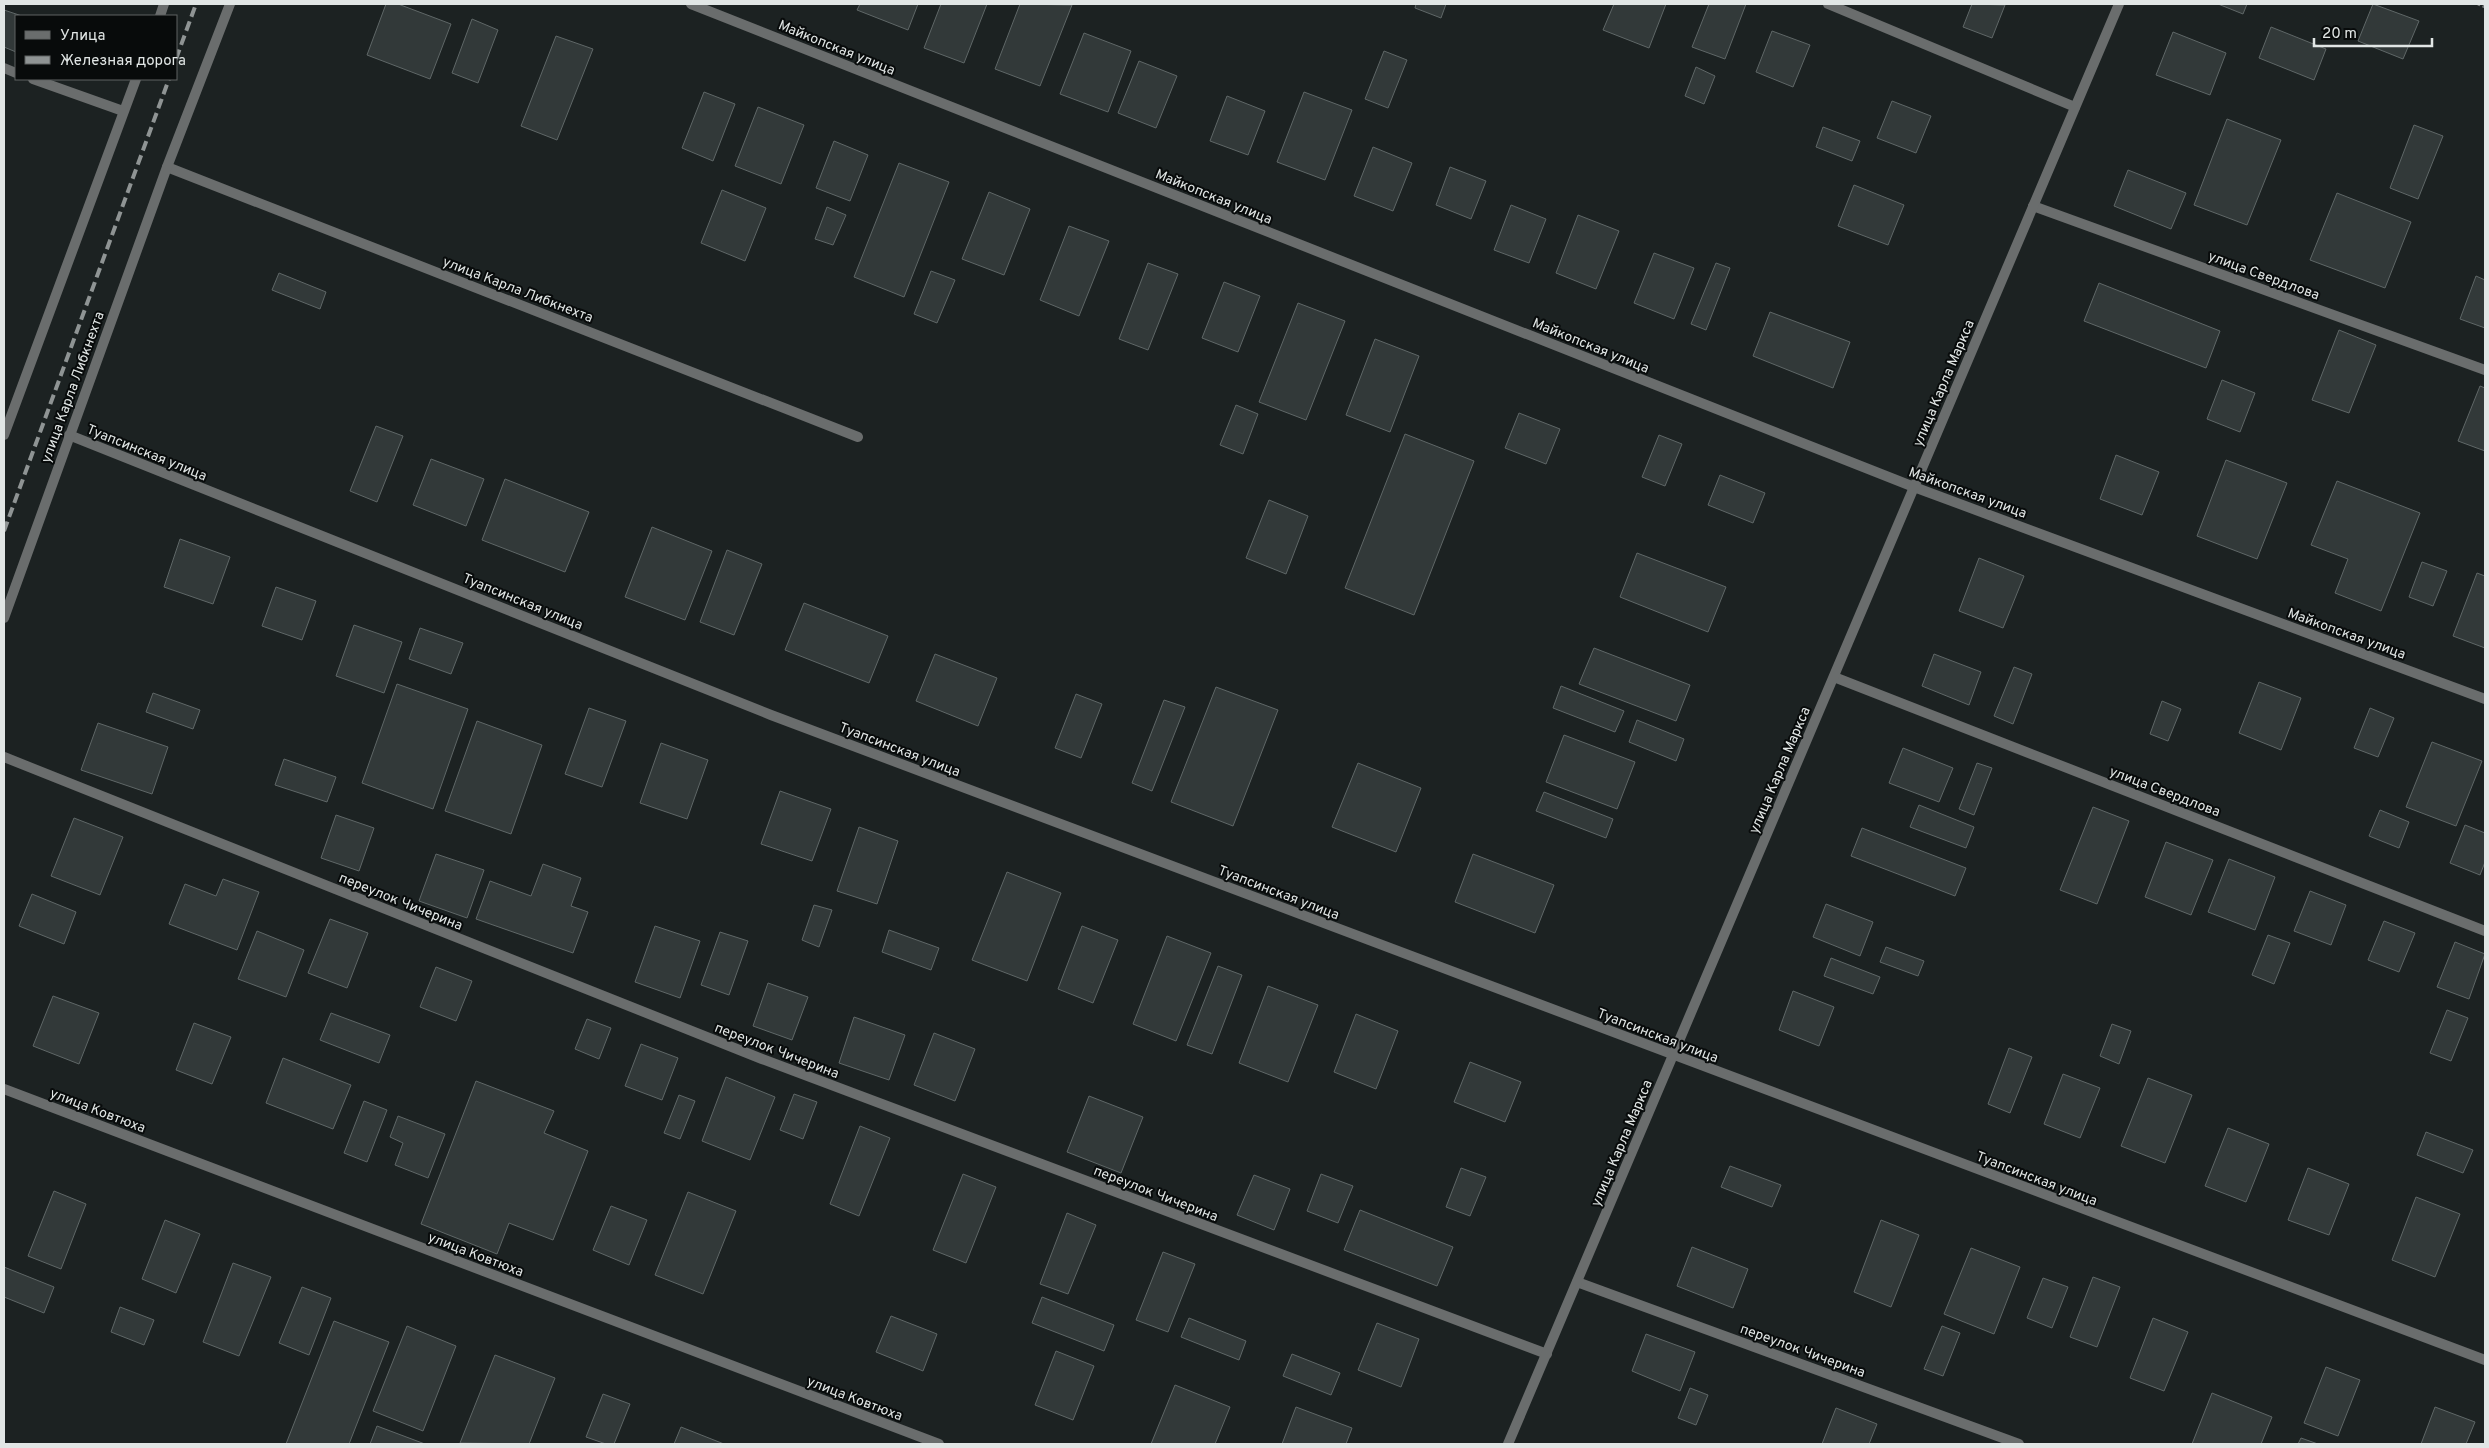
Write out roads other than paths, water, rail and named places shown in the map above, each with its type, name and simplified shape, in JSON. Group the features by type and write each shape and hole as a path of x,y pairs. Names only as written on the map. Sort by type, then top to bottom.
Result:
{"street":[{"name":"улица Карла Либкнехта","path":"4,618 167,167 230,4"},
{"name":"Майкопская улица","path":"691,4 1914,487 2485,699"},
{"path":"1828,4 2075,107"},
{"name":"улица Карла Маркса","path":"1508,1444 2119,4"},
{"path":"36,80 123,112"},
{"path":"4,435 8,410 136,80"},
{"name":"улица Карла Либкнехта","path":"167,167 858,437"},
{"name":"улица Свердлова","path":"2033,206 2485,370"},
{"name":"Туапсинская улица","path":"69,435 771,715 2485,1360"},
{"name":"улица Свердлова","path":"1834,677 2485,931"},
{"name":"переулок Чичерина","path":"4,757 762,1060 1547,1354"},
{"name":"улица Ковтюха","path":"4,1089 939,1444"},
{"name":"переулок Чичерина","path":"1577,1282 2019,1444"}],"railway":[{"path":"178,54 196,4"},
{"path":"4,531 169,80"}]}
